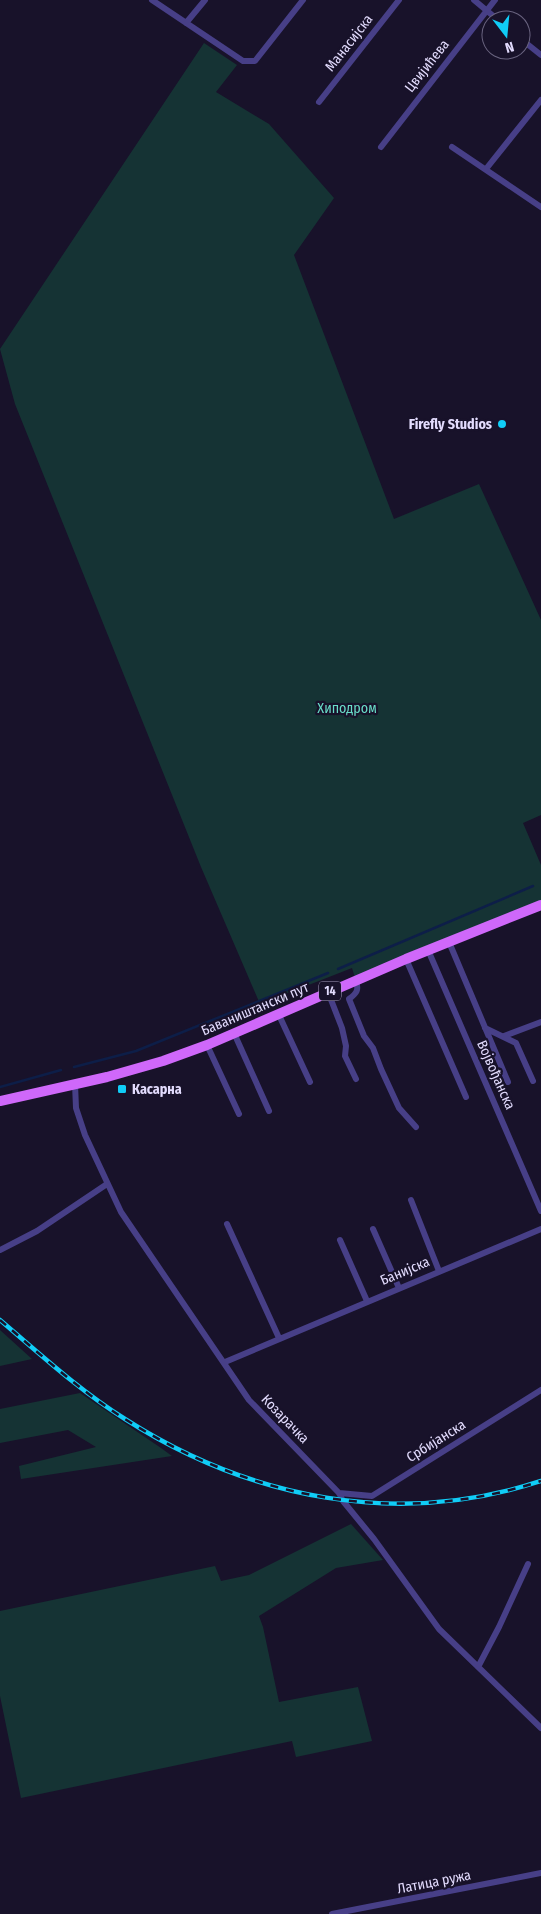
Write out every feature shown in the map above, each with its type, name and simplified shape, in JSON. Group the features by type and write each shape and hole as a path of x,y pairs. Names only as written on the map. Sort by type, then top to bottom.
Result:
{"main road":[{"name":"Баваништански пут","path":"0,1100 74,1084 163,1061 207,1045 406,959 541,905"}],"street":[{"path":"152,0 243,61 255,61 303,0"},
{"path":"186,23 205,0"},
{"name":"Манасијска","path":"319,102 399,0"},
{"path":"474,0 486,10"},
{"name":"Цвијићева","path":"486,10 494,0"},
{"name":"Цвијићева","path":"381,147 481,17"},
{"path":"531,47 541,55"},
{"path":"486,170 541,100"},
{"path":"452,147 541,207"},
{"path":"449,942 508,1082"},
{"name":"Војвођанска","path":"428,950 541,1211"},
{"path":"406,959 466,1097"},
{"path":"356,981 358,987 356,994 349,999 364,1036 373,1048 399,1108 416,1127"},
{"path":"328,992 342,1028 346,1046 345,1056 356,1079"},
{"path":"278,1013 310,1082"},
{"path":"504,1036 541,1022"},
{"path":"485,1028 516,1043 533,1081"},
{"path":"234,1033 269,1111"},
{"path":"207,1045 239,1114"},
{"name":"Козарачка","path":"74,1084 76,1108 85,1135 121,1212 225,1362 249,1400 339,1493 343,1501 374,1539 439,1629 541,1728"},
{"path":"0,1250 37,1231 107,1184"},
{"path":"411,1200 439,1271"},
{"path":"227,1224 279,1338"},
{"path":"373,1229 399,1288"},
{"name":"Банијска","path":"225,1362 541,1229"},
{"path":"340,1240 367,1301"},
{"name":"Србијанска","path":"339,1493 372,1496 541,1390"},
{"path":"478,1667 528,1564"},
{"name":"Латица ружа","path":"332,1914 541,1873"}],"green space":[{"name":"Хиподром","path":"204,43 237,65 216,92 269,124 334,198 294,255 394,519 479,484 541,620 541,815 523,823 541,865 541,905 356,981 352,968 260,1004 201,867 15,404 0,349"},
{"path":"0,1330 32,1359 0,1366"},
{"path":"80,1393 172,1456 21,1479 19,1466 96,1447 68,1430 0,1443 0,1409"},
{"path":"351,1524 383,1560 336,1568 259,1616 279,1702 358,1687 372,1741 296,1757 292,1741 21,1798 0,1696 0,1611 215,1566 221,1581 249,1575"}],"waterway":[{"path":"338,969 533,886"},
{"path":"74,1067 136,1051 328,973"},
{"path":"0,1087 61,1070"}],"railway":[{"path":"0,1320 76,1384 125,1419 173,1447 223,1469 274,1486 326,1498 379,1503 433,1502 487,1495 541,1481"}],"place":[{"name":"Firefly Studios","path":"502,424"},
{"name":"Касарна","path":"122,1089"}]}
